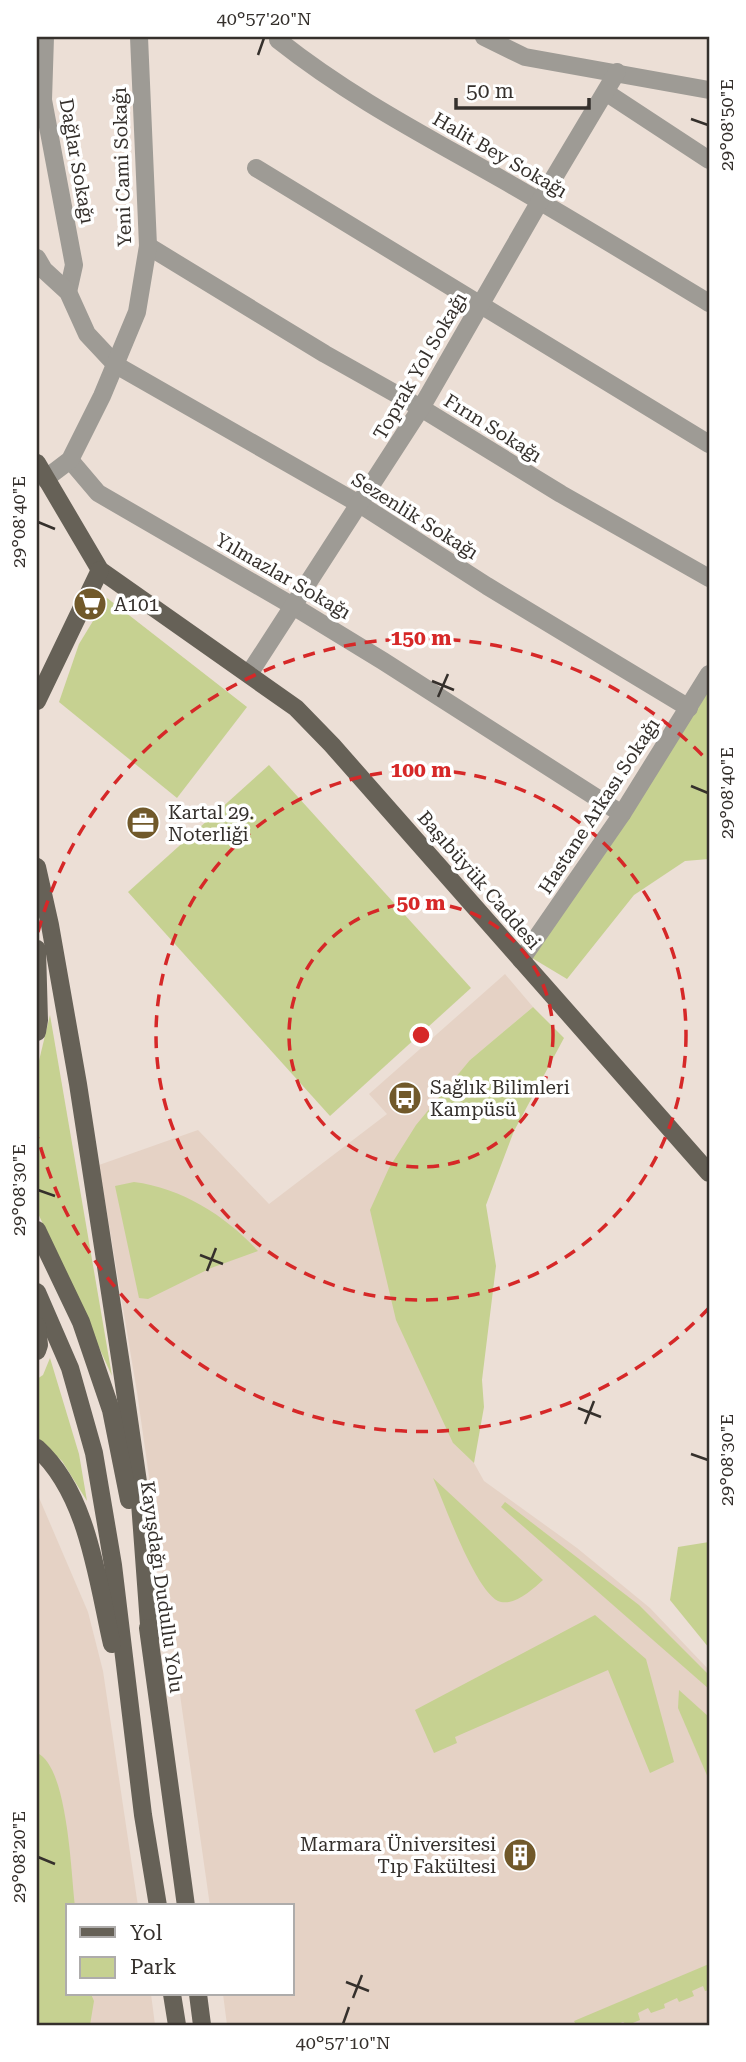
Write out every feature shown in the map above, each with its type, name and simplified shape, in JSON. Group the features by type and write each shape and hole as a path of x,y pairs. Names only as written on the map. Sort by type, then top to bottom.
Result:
{"main road":[{"name":"Başıbüyük Caddesi","path":"41,471 100,570 296,708 332,744 709,1174"},
{"path":"37,701 100,570"},
{"path":"37,867 78,1084 121,1364 139,1489 149,1638"},
{"path":"37,949 37,1032"},
{"name":"Kayışdağı Dudullu Yolu","path":"37,1230 80,1322 111,1410 130,1506 186,1904"},
{"path":"37,1292 70,1368 94,1453 113,1565 143,1815 158,1904"},
{"path":"37,1326 37,1351"},
{"path":"37,1448 50,1460 78,1509 132,1725"},
{"path":"172,1996 177,2025"},
{"path":"198,1996 202,2025"}],"street":[{"name":"Dağlar Sokağı","path":"45,37 43,100 74,265 68,292"},
{"name":"Yeni Cami Sokağı","path":"41,471 69,460 116,365 137,312 148,246 139,37"},
{"name":"Halit Bey Sokağı","path":"281,37 278,40 321,74 362,100 540,201 709,303"},
{"path":"484,37 525,57 709,90"},
{"name":"Toprak Yol Sokağı","path":"249,674 361,505 421,408 617,72"},
{"path":"607,93 709,160"},
{"path":"256,168 709,443"},
{"name":"Fırın Sokağı","path":"148,246 561,494 709,578"},
{"path":"37,258 44,270 68,292"},
{"name":"Sezenlik Sokağı","path":"68,292 87,334 116,365 361,505 487,586 689,708"},
{"name":"Yılmazlar Sokağı","path":"69,460 98,493 293,606 622,814"},
{"name":"Hastane Arkası Sokağı","path":"521,960 622,814 709,674"}],"shaded area":[{"path":"505,974 533,1007 470,1060 453,1443 474,1463 484,1481 577,1548 650,1608 709,1670 709,2025 227,2025 223,1996 294,1996 294,1904 210,1904 137,1392 99,1165 198,1130 269,1204 387,1114 369,1094"},
{"path":"37,1493 88,1612 103,1671 138,1904 66,1904 66,1996 151,1996 155,2025 37,2025"}],"green space":[{"path":"107,598 247,707 177,798 59,702 79,644"},
{"path":"709,690 709,859 685,861 634,895 567,979 532,958"},
{"path":"269,765 471,988 330,1116 128,892"},
{"path":"533,1007 564,1038 514,1131 486,1205 496,1266 482,1380 484,1407 474,1463 453,1443 396,1320 370,1210 389,1168 416,1125 470,1060"},
{"path":"50,1015 112,1376 37,1211 37,1069"},
{"path":"134,1182 152,1185 186,1197 232,1226 258,1251 211,1268 148,1299 139,1298 115,1186"},
{"path":"50,1358 79,1454 87,1501 62,1461 37,1438 37,1379 43,1375"},
{"path":"433,1478 543,1580 524,1596 512,1601 501,1602 492,1596 472,1567"},
{"path":"505,1502 639,1605 709,1675 709,1689 501,1507"},
{"path":"709,1542 709,1648 670,1600 678,1547"},
{"path":"595,1615 646,1659 674,1762 650,1773 608,1670 455,1737 457,1743 434,1753 415,1710"},
{"path":"679,1690 709,1717 709,1780 678,1708"},
{"path":"37,1753 47,1762 55,1778 62,1799 69,1847 75,1904 66,1904 66,1996 92,1996 94,2001 90,2025 37,2025"},
{"path":"709,1964 709,1990 705,1991 703,1986 692,1991 694,1996 679,2002 677,1998 664,2004 665,2008 651,2013 648,2008 638,2013 640,2020 628,2025 623,2022 615,2025 576,2025 574,2021"}],"place":[{"name":"A101","path":"90,604"},
{"name":"Kartal 29. Noterliği","path":"143,823"},
{"name":"Sağlık Bilimleri Kampüsü","path":"405,1098"},
{"name":"Marmara Üniversitesi Tıp Fakültesi","path":"520,1855"}]}
